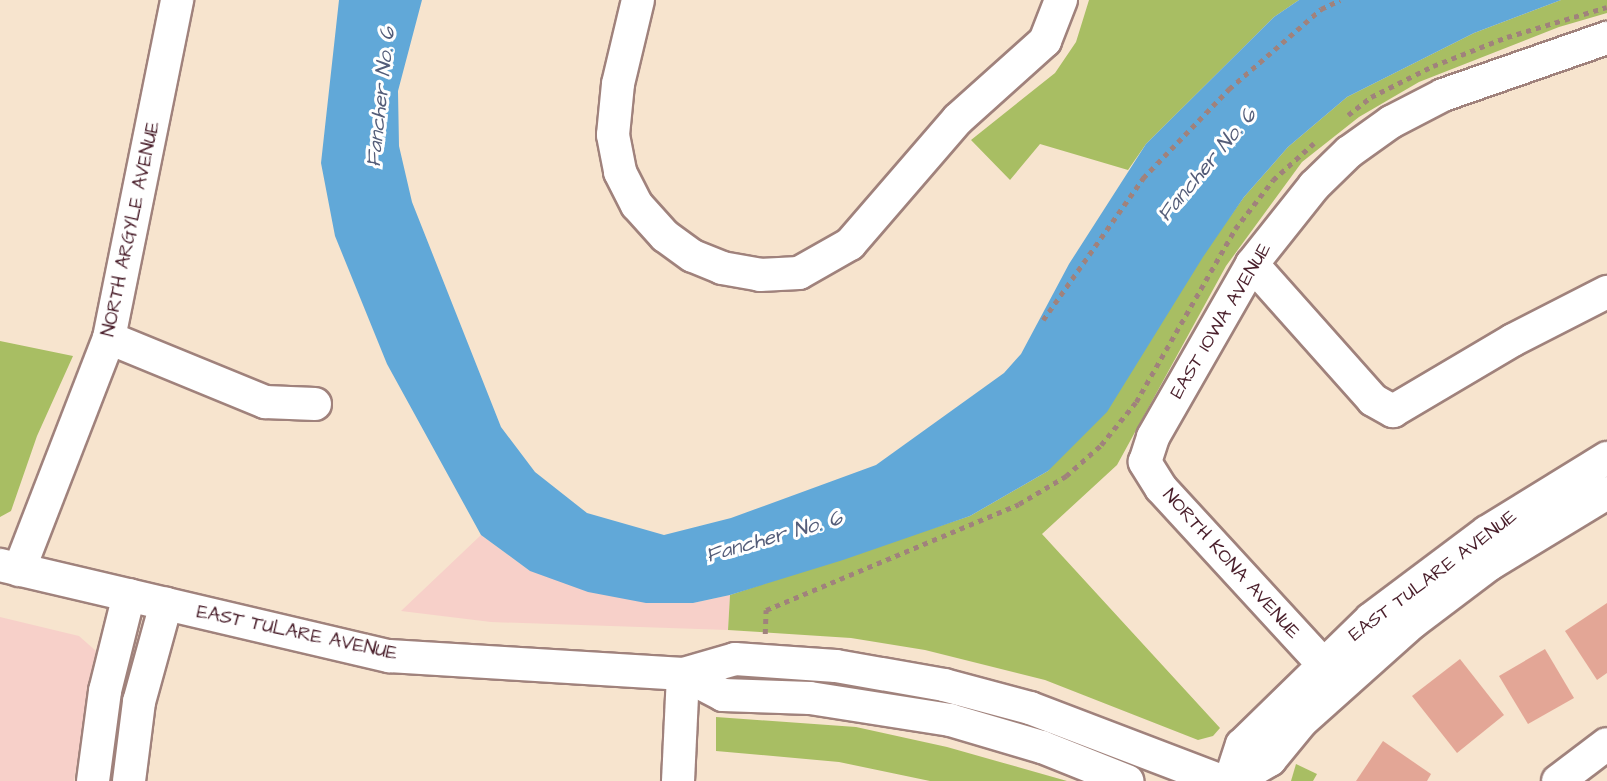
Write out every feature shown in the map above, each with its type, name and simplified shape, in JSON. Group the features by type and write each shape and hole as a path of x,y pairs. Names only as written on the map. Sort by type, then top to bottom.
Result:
{"street":[{"name":"NORTH ARGYLE AVENUE","path":"10,568 109,338 177,0"},
{"path":"638,0 618,84 613,135 620,172 637,205 665,236 693,256 722,268 760,275 799,273 824,262 850,244 958,118 1033,55 1057,14"},
{"name":"EAST IOWA AVENUE","path":"1145,462 1153,438 1252,264 1314,186 1391,122 1490,76 1607,38"},
{"path":"1252,264 1373,400 1393,411 1513,340 1607,292"},
{"path":"109,338 265,402 315,404"},
{"name":"EAST TULARE AVENUE","path":"1232,781 1242,745 1321,662 1435,569 1539,497 1607,458"},
{"name":"NORTH KONA AVENUE","path":"1145,462 1161,488 1321,662"},
{"name":"EAST TULARE AVENUE","path":"1232,781 1270,760 1301,722 1413,622 1490,564 1607,493"},
{"name":"EAST TULARE AVENUE","path":"10,568 388,656 683,674 734,659 835,666 944,685 1030,708 1221,781"},
{"path":"93,781 105,691 129,595"},
{"path":"129,781 139,702 166,604"},
{"path":"678,781 683,674"},
{"name":"EAST TULARE AVENUE","path":"683,674 723,695 810,698 950,720 1042,747 1127,781"},
{"path":"1558,781 1607,744"}],"path":[{"path":"1043,320 1143,178 1229,89 1321,9 1339,0"},
{"path":"1343,119 1371,97 1433,66 1507,37 1607,7"},
{"path":"765,638 766,610 1019,504 1066,476 1101,445 1136,402 1234,229 1273,180 1325,133"}],"shaded area":[{"path":"481,535 530,571 693,603 730,595 728,630 491,622 401,611"},
{"path":"0,617 79,636 96,651 74,781 0,781"}],"green space":[{"path":"1089,0 1299,0 1274,17 1146,144 1128,170 1040,144 1010,180 971,140 1055,73 1076,42"},
{"path":"1561,0 1607,0 1607,13 1559,27 1419,82 1359,117 1302,162 1226,266 1117,465 1042,534 1220,728 1213,736 1198,740 1045,680 925,650 851,638 728,630 730,595 970,516 1048,471 1244,197 1288,147 1347,97 1474,33"},
{"path":"0,341 73,356 37,436 11,511 0,517"},
{"path":"716,717 856,727 947,747 1067,781 930,781 839,762 716,751"},
{"path":"1296,764 1317,774 1313,781 1291,781"}],"water":[{"name":"Fancher No. 6","path":"339,0 422,0 398,91 399,146 412,202 501,427 535,472 587,513 664,535 731,518 876,465 1004,373 1021,354 1069,264 1146,144 1274,17 1299,0 1561,0 1474,33 1347,97 1288,147 1244,197 1203,257 1107,412 1048,471 970,516 843,560 730,595 693,603 646,603 588,592 530,571 481,535 387,364 335,236 321,163"}],"building":[{"path":"1607,603 1607,673 1597,680 1565,631"},
{"path":"1545,649 1574,698 1528,724 1499,676"},
{"path":"1460,659 1504,715 1457,753 1412,696"},
{"path":"1383,741 1431,774 1427,781 1356,781"}]}
